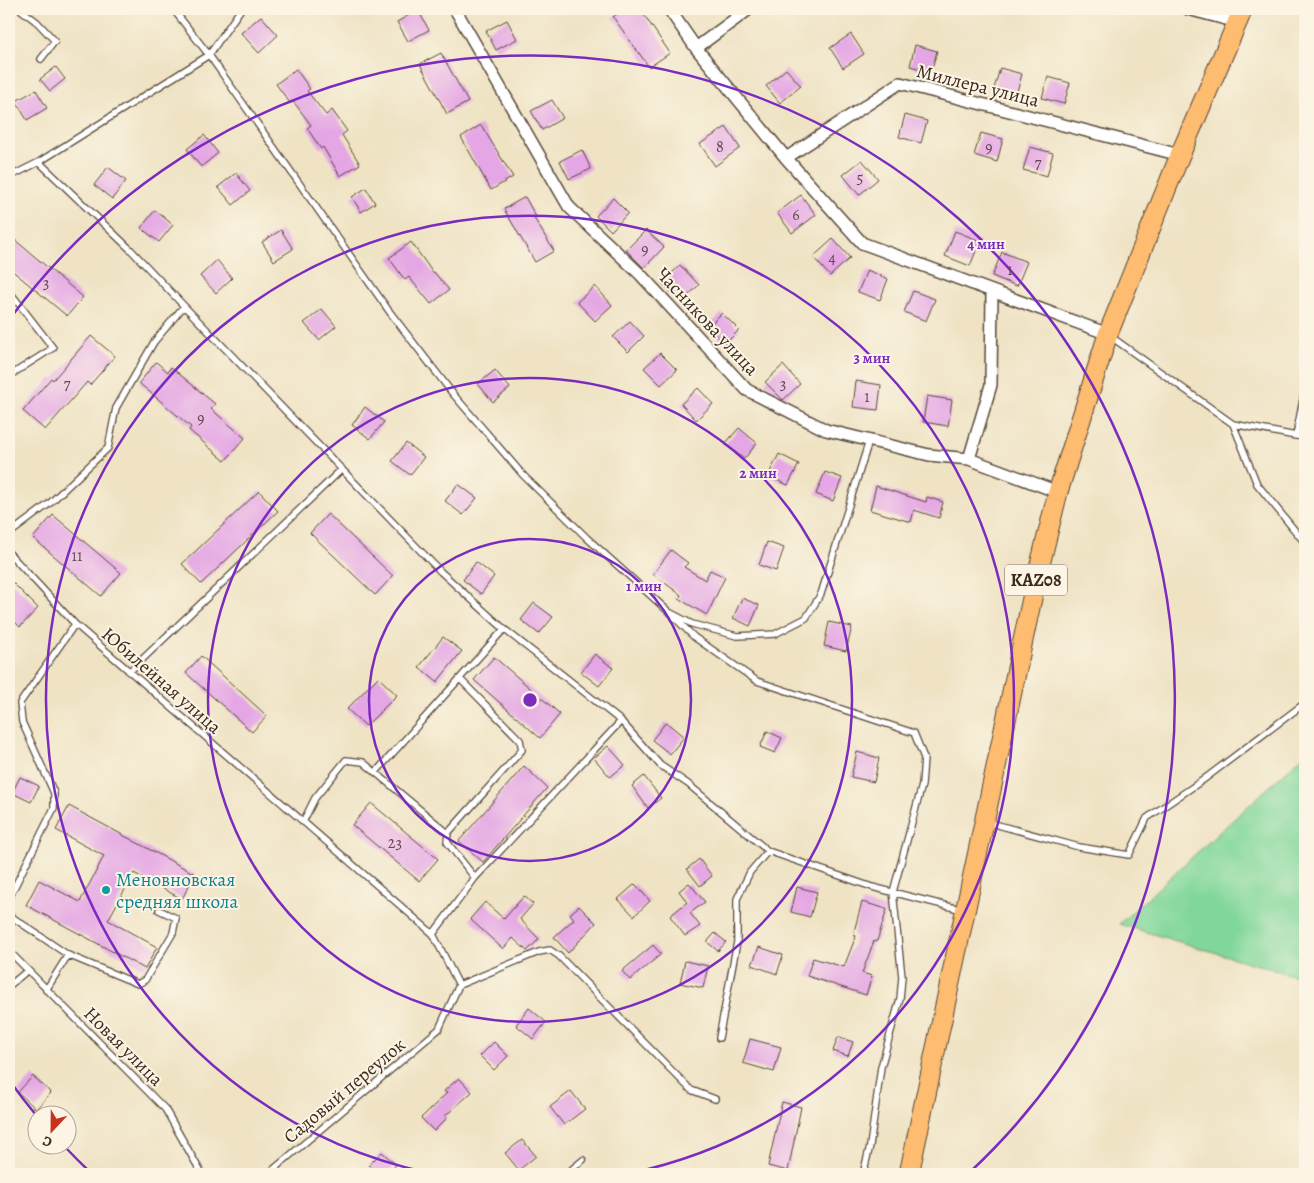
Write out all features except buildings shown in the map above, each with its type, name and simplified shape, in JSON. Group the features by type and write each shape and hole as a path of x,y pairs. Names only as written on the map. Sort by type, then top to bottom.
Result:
{"highway":[{"name":"KAZ08","path":"909,1174 1034,589 1058,492 1108,334 1180,155 1240,15"}],"street":[{"name":"Часникова улица","path":"455,9 569,207 640,274 747,390 826,430 929,455 969,459 1058,492"},
{"path":"669,9 696,48 786,158 862,243 1108,334"},
{"path":"696,48 749,9"},
{"path":"1188,9 1240,15"},
{"name":"Миллера улица","path":"786,158 900,83 1180,155"},
{"path":"969,459 991,386 992,292"}],"lane":[{"path":"20,9 37,22 55,41 41,59"},
{"path":"173,9 209,56 383,302 453,394 522,475 694,637 757,681 914,733 924,758 922,785 892,892 902,977 900,999 882,1067 870,1146 862,1174"},
{"path":"9,177 38,162 209,56 241,9"},
{"path":"38,162 131,250 441,572 504,629 621,722 660,765 688,784 768,851 872,887 965,911"},
{"path":"9,292 53,348 9,376"},
{"path":"9,534 50,503 108,448 116,408 154,342 184,306"},
{"path":"1108,334 1233,424 1305,437"},
{"path":"1296,436 1305,389"},
{"path":"1233,424 1257,484 1305,543"},
{"path":"669,612 692,624 736,636 775,634 806,618 821,594 869,441"},
{"path":"130,672 342,469"},
{"name":"Юбилейная улица","path":"9,553 75,624 433,934 459,985"},
{"path":"9,898 54,808 54,793 22,722 20,703 75,624"},
{"path":"376,772 504,629"},
{"path":"460,679 520,740 522,750 448,834 447,842 475,878"},
{"path":"985,821 1079,847 1129,855 1147,818 1203,780 1305,703"},
{"path":"433,934 475,878 621,722"},
{"path":"303,822 315,798 346,760 363,762 448,834"},
{"path":"719,1038 737,942 737,899 750,872 768,851"},
{"path":"9,910 10,915 68,955 138,984 145,980 173,933 176,918 159,910"},
{"path":"459,985 539,952 550,950 559,956 691,1090 715,1099"},
{"name":"Новая улица","path":"9,951 165,1109 202,1174"},
{"path":"46,990 68,955"},
{"path":"9,986 28,970"},
{"name":"Садовый переулок","path":"268,1174 439,1029 459,985"},
{"path":"566,1174 583,1160"}],"green space":[{"path":"1305,754 1305,979 1119,924"}],"place":[{"name":"Меновновская средняя школа","path":"106,890"}]}
